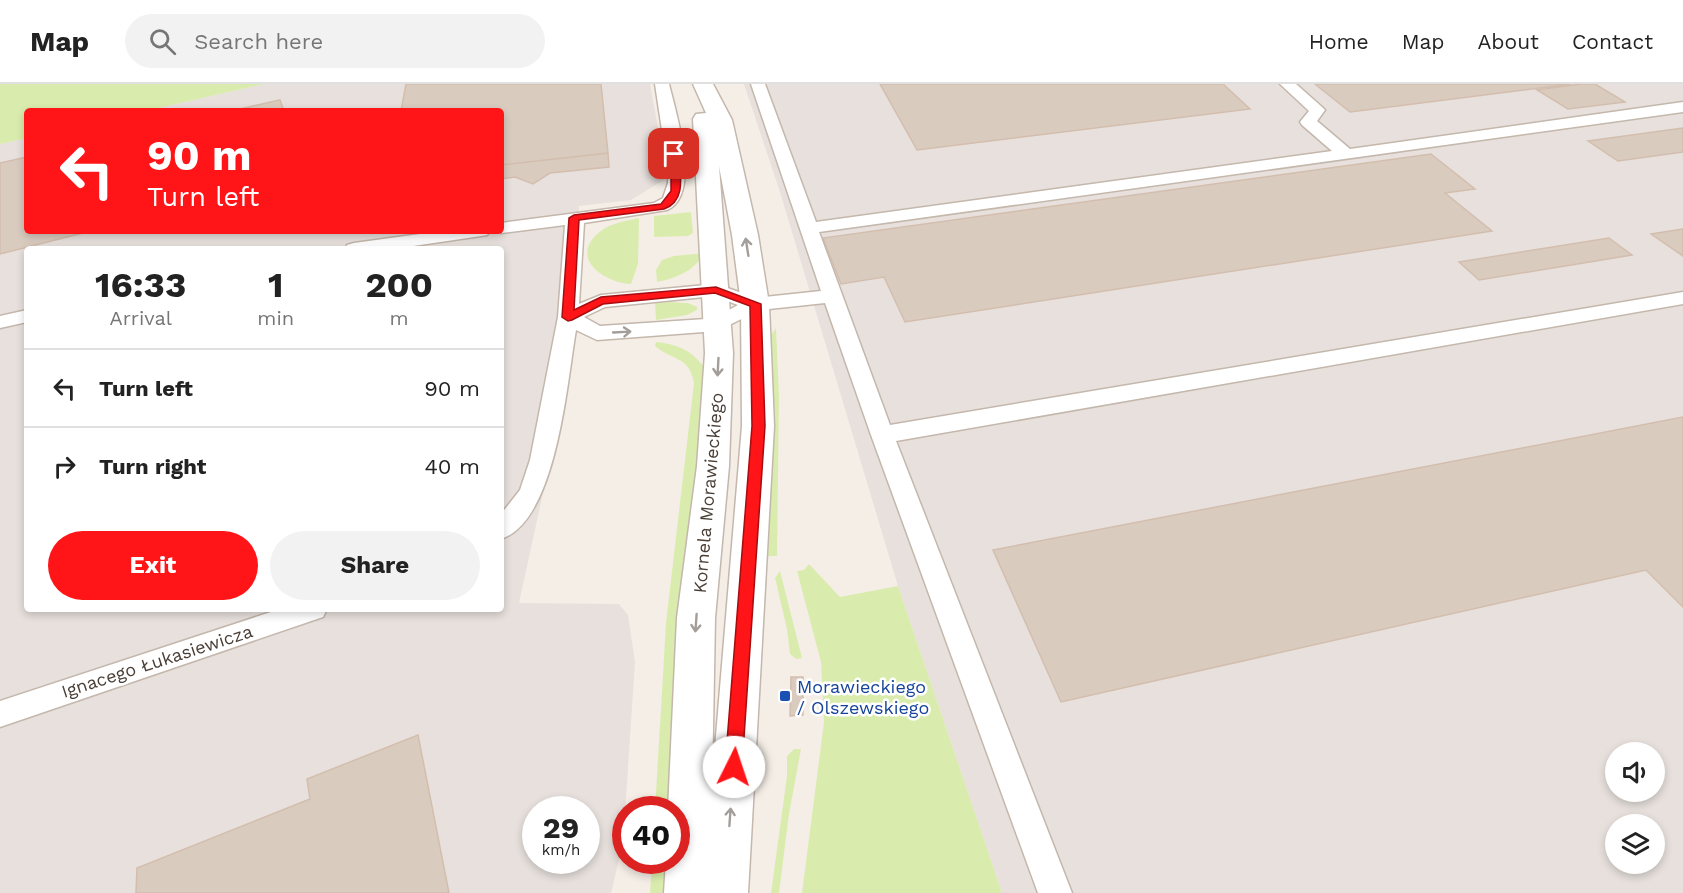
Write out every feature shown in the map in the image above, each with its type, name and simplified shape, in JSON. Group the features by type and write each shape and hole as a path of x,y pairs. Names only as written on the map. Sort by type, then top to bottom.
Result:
{"street":[{"name":"Kornela Morawieckiego","path":"705,89 721,120 745,236 756,304 758,426 725,893"},
{"name":"Kornela Morawieckiego","path":"687,893 696,618 713,466 718,353 704,122 705,89"}],"lane":[{"path":"504,228 646,209 664,206 670,202 676,191 673,136 662,84"},
{"path":"758,84 882,435 1055,893"},
{"path":"1287,84 1317,110 1308,122 1346,154"},
{"path":"809,228 1683,107"},
{"path":"504,526 531,493 542,460 568,317 574,218"},
{"path":"375,246 461,234"},
{"path":"568,317 601,301 716,307 833,296"},
{"path":"882,435 1683,298"},
{"path":"568,317 597,333 716,307 756,304"},
{"path":"0,322 24,317"},
{"name":"Ignacego Łukasiewicza","path":"0,714 305,612"}],"shaded area":[{"path":"264,84 650,84 667,178 631,200 579,206 573,321 563,401 519,603 619,604 628,615 635,662 626,796 612,796 612,874 616,874 611,893 0,893 0,144 24,139 24,234 504,234 504,108 158,108"},
{"path":"744,84 1683,84 1683,893 1002,893 898,586 780,192"}],"green space":[{"path":"0,84 264,84 158,108 24,108 24,139 0,144"},
{"path":"691,212 693,233 688,236 654,237 654,216"},
{"path":"639,218 638,264 631,284 612,280 595,269 590,262 587,254 589,245 604,229"},
{"path":"704,253 696,265 684,273 657,282 656,270 662,260 674,256"},
{"path":"655,303 688,303 697,307 697,310 687,315 656,320"},
{"path":"776,328 779,397 777,556 769,556 760,563 768,340"},
{"path":"656,342 684,350 696,358 706,370 676,796 656,796 666,623 694,383 692,374 684,363 655,346"},
{"path":"809,564 840,597 898,586 1002,893 802,893 824,722 821,662 797,571 804,570"},
{"path":"780,571 802,658 796,659 790,654 787,629 775,578"},
{"path":"794,749 801,749 789,814 779,893 771,893 787,776 787,756"},
{"path":"651,874 672,874 671,893 650,893"}],"building":[{"path":"406,84 601,84 608,153 504,165 504,108 402,108"},
{"path":"880,84 1223,84 1250,109 917,150"},
{"path":"1315,84 1571,84 1350,112"},
{"path":"1595,84 1625,102 1568,109 1537,90"},
{"path":"280,100 283,108 244,108"},
{"path":"1683,128 1683,152 1618,161 1588,141"},
{"path":"608,153 609,167 550,173 533,184 515,177 504,179 504,165"},
{"path":"1431,154 1475,189 1445,193 1492,231 905,322 884,277 841,284 823,238"},
{"path":"24,158 24,234 79,234 24,246 24,248 0,254 0,163"},
{"path":"1683,229 1683,256 1651,234"},
{"path":"1609,238 1632,255 1479,280 1459,262"},
{"path":"1683,417 1683,607 1646,570 1061,702 993,550"},
{"path":"791,677 803,677 803,715 790,716"},
{"path":"418,735 449,893 136,893 137,868 310,799 307,779"}],"place":[{"name":"Morawieckiego / Olszewskiego","path":"785,696"}],"route":[{"path":"674,154 676,191 670,202 664,206 574,218 568,317 601,301 716,290 756,304 758,426 734,767"}]}
